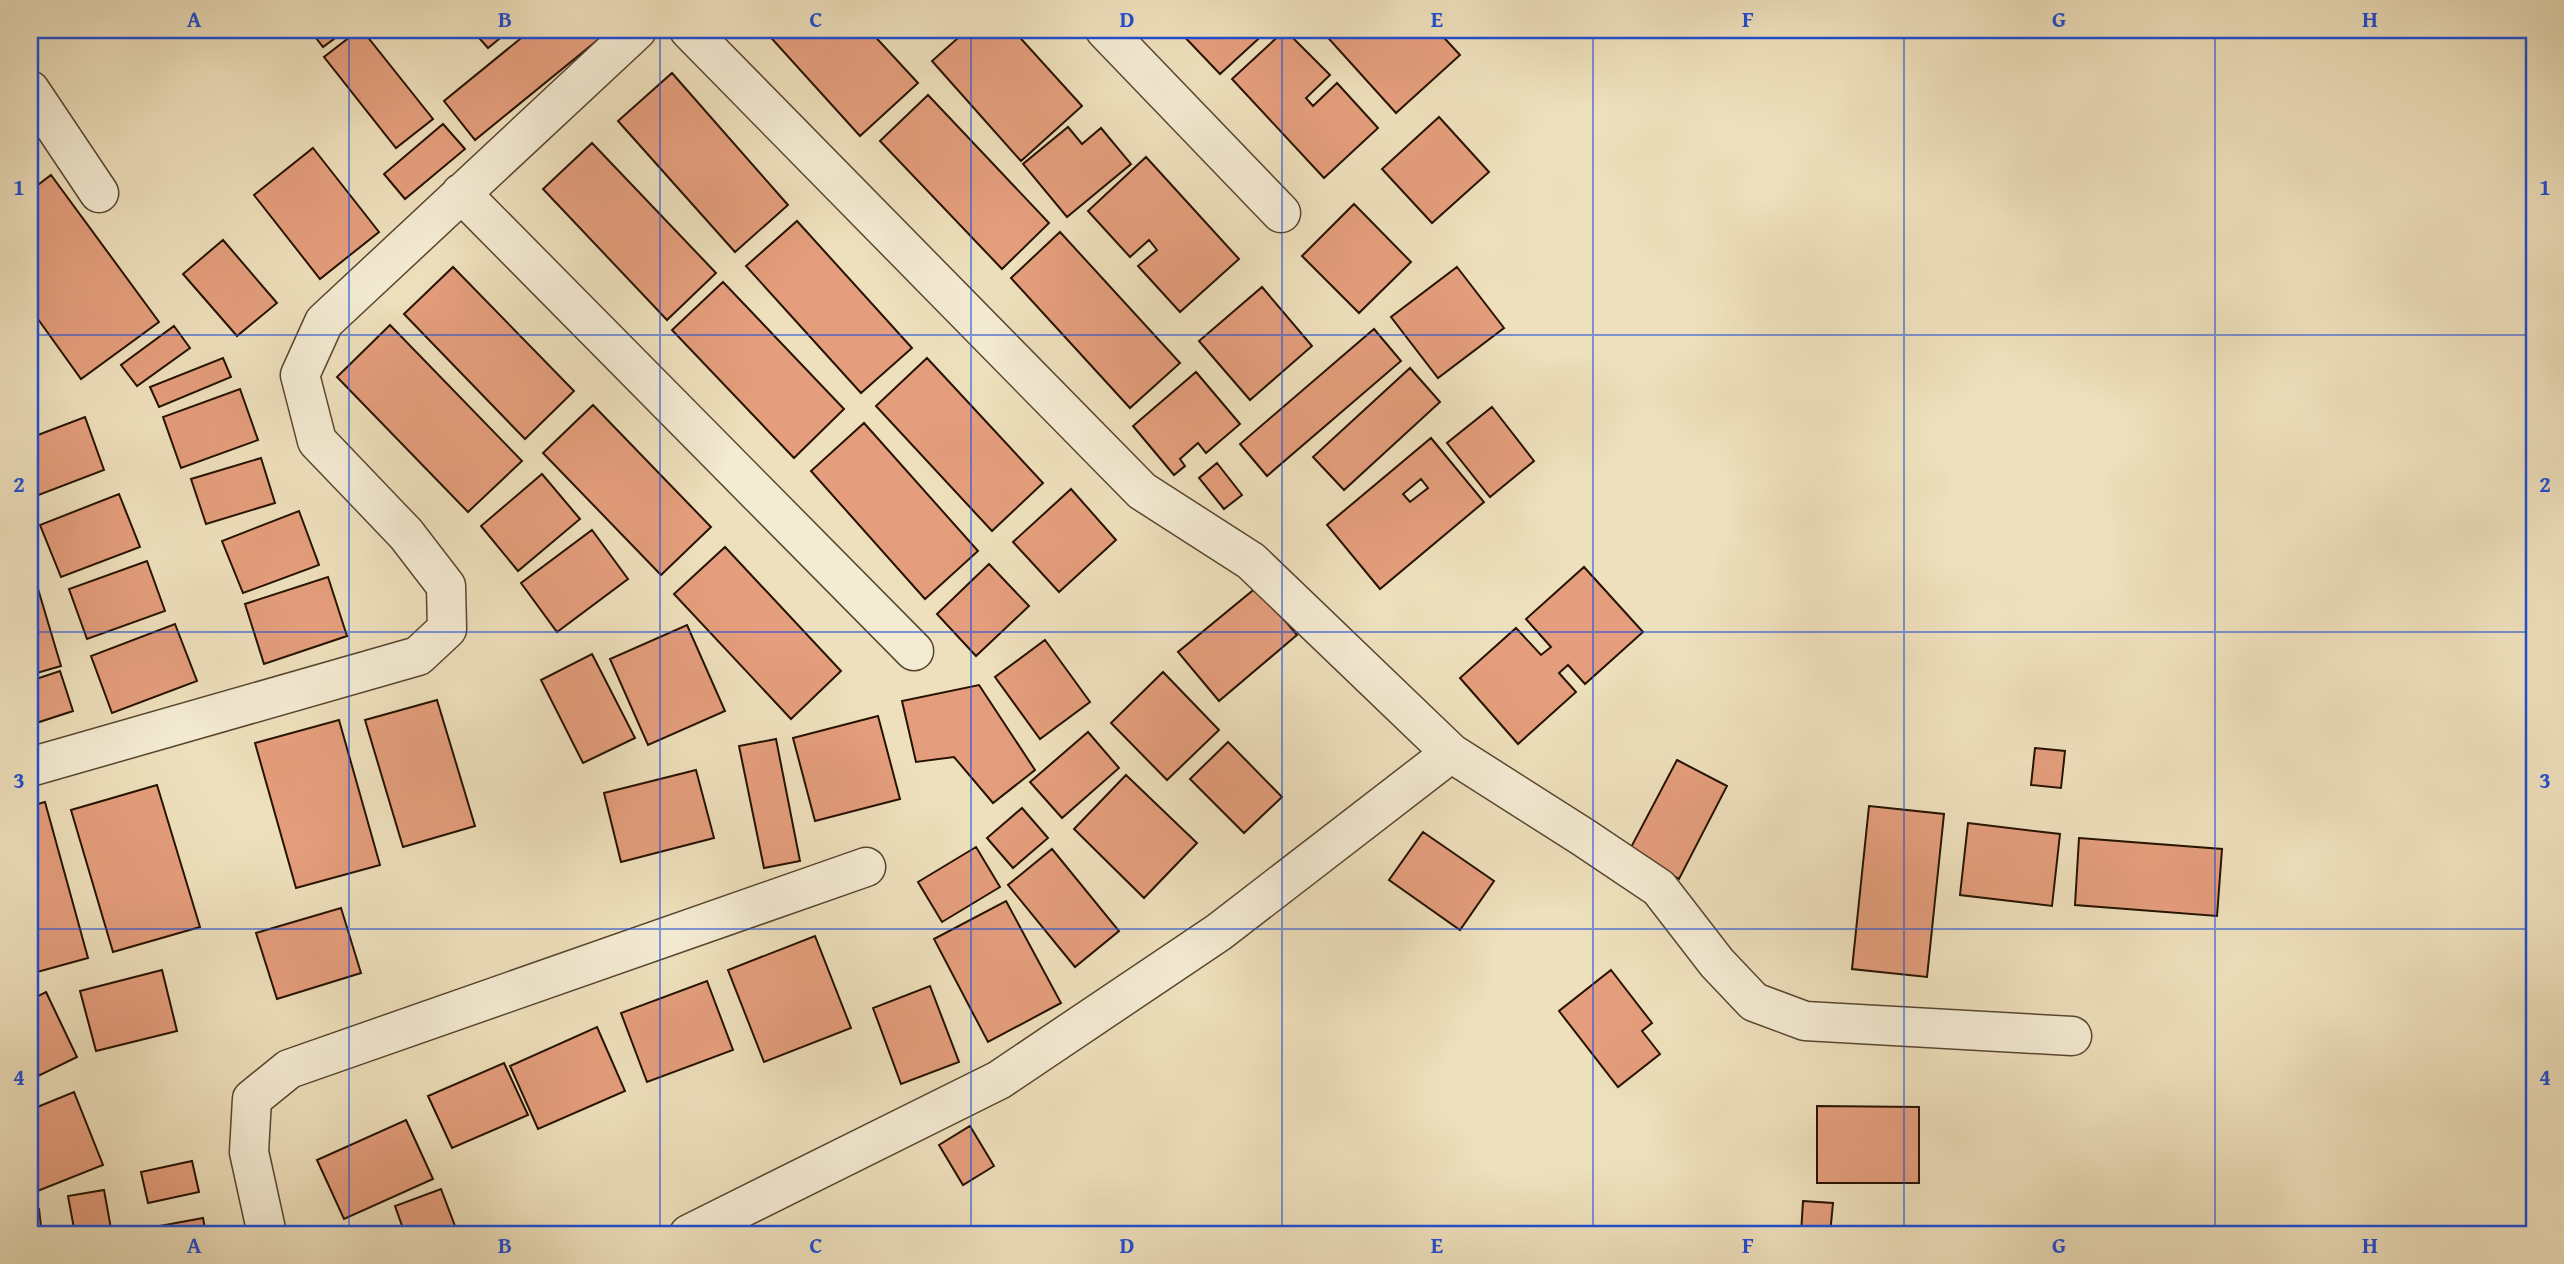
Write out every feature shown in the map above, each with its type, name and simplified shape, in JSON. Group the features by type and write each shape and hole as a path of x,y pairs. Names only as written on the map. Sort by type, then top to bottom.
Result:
{"street":[{"path":"30,767 418,656 447,629 446,586 405,534 317,441 300,375 324,322 637,30"},
{"path":"688,30 1143,491 1251,561 1451,753 1659,888 1717,963 1754,1002 1805,1021 2072,1036"},
{"path":"1105,30 1281,213"},
{"path":"30,90 99,193"},
{"path":"461,194 914,651"},
{"path":"689,1234 999,1080 1220,932 1451,753"},
{"path":"267,1234 249,1152 252,1099 289,1069 866,867"}],"building":[{"path":"310,30 346,30 323,47"},
{"path":"362,30 433,119 396,148 324,57"},
{"path":"472,30 510,30 488,48"},
{"path":"531,30 540,33 545,30 610,30 475,140 444,101"},
{"path":"764,30 869,30 918,83 860,136"},
{"path":"967,30 1013,30 1082,106 1021,161 932,61"},
{"path":"1178,30 1268,30 1220,74"},
{"path":"1285,30 1330,75 1306,98 1313,106 1337,83 1378,128 1324,178 1232,79"},
{"path":"1321,30 1437,30 1460,55 1396,113"},
{"path":"672,73 788,205 735,252 618,121"},
{"path":"928,95 1049,223 1002,269 880,141"},
{"path":"1439,117 1489,172 1432,223 1382,169"},
{"path":"443,124 465,149 405,199 384,174"},
{"path":"1068,127 1082,144 1101,128 1131,164 1067,217 1023,164"},
{"path":"592,143 716,273 667,320 543,189"},
{"path":"313,148 379,232 320,279 254,195"},
{"path":"1146,157 1239,259 1180,312 1138,266 1157,250 1149,240 1130,257 1088,211"},
{"path":"51,175 159,322 81,379 30,308 30,191"},
{"path":"1354,204 1411,262 1359,313 1302,256"},
{"path":"797,221 912,348 861,393 746,266"},
{"path":"1060,232 1180,363 1130,408 1011,278"},
{"path":"223,240 277,303 237,336 183,274"},
{"path":"453,267 574,391 525,439 404,314"},
{"path":"1457,267 1504,328 1438,378 1391,317"},
{"path":"723,282 844,409 794,458 672,330"},
{"path":"1262,287 1312,346 1250,400 1199,341"},
{"path":"390,325 522,461 468,512 337,377"},
{"path":"174,326 190,348 137,386 121,365"},
{"path":"1374,329 1401,361 1267,476 1240,444"},
{"path":"223,358 231,377 159,407 150,387"},
{"path":"927,358 1043,483 992,531 876,406"},
{"path":"1410,368 1440,402 1344,490 1313,457"},
{"path":"1196,372 1240,424 1206,453 1198,443 1180,459 1185,466 1174,475 1133,426"},
{"path":"240,389 258,440 181,468 163,417"},
{"path":"593,405 711,527 661,575 543,453"},
{"path":"1492,407 1534,461 1490,497 1447,443"},
{"path":"85,417 104,470 36,496 30,479 30,438"},
{"path":"864,423 978,551 925,599 811,471"},
{"path":"1431,438 1484,502 1380,589 1327,525","holes":["1421,479 1428,488 1410,502 1403,494"]},
{"path":"261,458 275,503 206,524 191,479"},
{"path":"1217,463 1242,495 1224,509 1199,478"},
{"path":"542,474 580,519 518,571 481,526"},
{"path":"1071,489 1116,540 1059,592 1013,542"},
{"path":"119,494 140,547 61,577 40,525"},
{"path":"299,511 319,565 243,593 222,541"},
{"path":"592,530 628,579 557,632 521,583"},
{"path":"725,547 841,671 791,719 674,594"},
{"path":"147,561 165,611 87,639 69,589"},
{"path":"30,562 61,666 30,675"},
{"path":"989,564 1029,606 976,656 937,614"},
{"path":"1584,567 1643,632 1585,684 1568,665 1559,673 1576,692 1518,744 1460,678 1516,628 1541,655 1551,647 1526,619"},
{"path":"328,577 347,636 264,664 245,604"},
{"path":"1257,587 1297,635 1219,701 1178,652"},
{"path":"175,624 197,681 112,713 91,656"},
{"path":"687,625 725,711 648,745 610,659"},
{"path":"1045,640 1090,702 1040,739 995,677"},
{"path":"592,654 635,738 583,763 541,680"},
{"path":"60,671 73,711 30,725 30,681"},
{"path":"1163,672 1219,730 1167,780 1111,723"},
{"path":"979,685 1035,770 993,803 954,757 916,762 902,701"},
{"path":"437,700 475,826 403,847 365,720"},
{"path":"878,716 900,799 815,821 793,738"},
{"path":"339,720 380,865 296,888 255,743"},
{"path":"1088,732 1119,768 1062,818 1030,782"},
{"path":"776,739 800,861 764,868 739,746"},
{"path":"1228,742 1282,797 1244,833 1190,779"},
{"path":"2035,748 2065,751 2061,788 2031,785"},
{"path":"1677,760 1727,786 1679,879 1628,853"},
{"path":"696,770 714,838 621,862 604,793"},
{"path":"1126,775 1197,843 1144,898 1074,829"},
{"path":"157,785 200,927 113,952 71,810"},
{"path":"45,802 88,958 30,974 30,806"},
{"path":"1869,806 1944,814 1927,977 1852,969"},
{"path":"1022,808 1048,838 1013,868 987,838"},
{"path":"1968,823 2060,834 2052,906 1960,895"},
{"path":"1423,832 1494,881 1460,930 1389,880"},
{"path":"2079,838 2222,849 2217,916 2075,905"},
{"path":"976,847 1000,887 942,922 918,882"},
{"path":"1052,849 1119,931 1075,967 1008,885"},
{"path":"1006,901 1061,1003 988,1042 934,939"},
{"path":"341,908 361,973 277,999 256,933"},
{"path":"815,936 851,1028 764,1062 728,970"},
{"path":"162,970 177,1031 96,1051 80,991"},
{"path":"1611,970 1652,1023 1642,1031 1660,1054 1618,1087 1559,1011"},
{"path":"707,981 733,1050 647,1082 621,1013"},
{"path":"930,986 959,1062 901,1084 873,1008"},
{"path":"46,992 77,1057 30,1080 30,1000"},
{"path":"597,1027 625,1091 538,1129 510,1066"},
{"path":"504,1063 528,1115 452,1148 428,1096"},
{"path":"74,1092 103,1165 30,1194 30,1110"},
{"path":"1817,1106 1919,1107 1919,1183 1817,1183"},
{"path":"406,1120 433,1179 344,1219 317,1160"},
{"path":"970,1126 994,1166 963,1185 939,1145"},
{"path":"192,1161 199,1192 148,1203 141,1172"},
{"path":"441,1189 458,1234 405,1234 395,1206"},
{"path":"104,1190 112,1234 75,1234 68,1196"},
{"path":"1803,1201 1833,1203 1830,1234 1801,1234"},
{"path":"39,1209 42,1234 30,1234 30,1210"},
{"path":"203,1218 206,1234 117,1234"}]}
